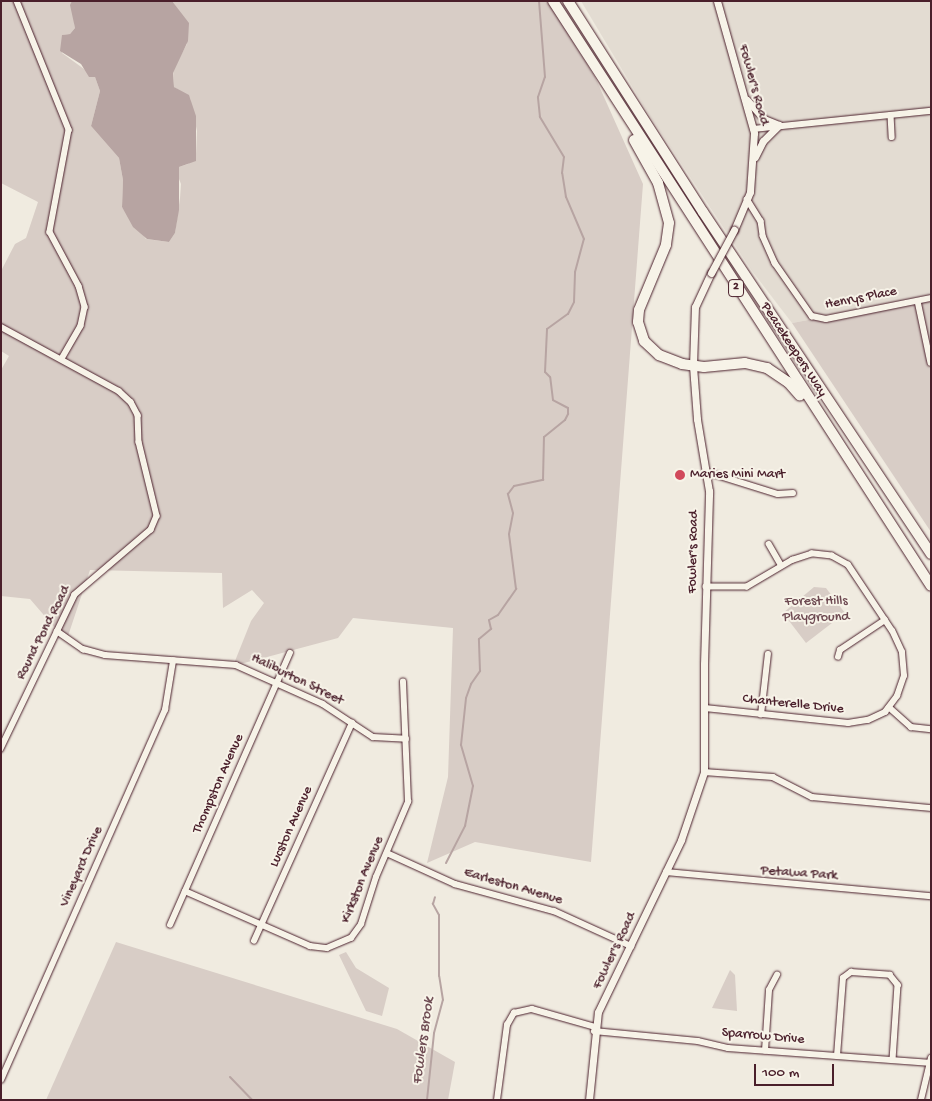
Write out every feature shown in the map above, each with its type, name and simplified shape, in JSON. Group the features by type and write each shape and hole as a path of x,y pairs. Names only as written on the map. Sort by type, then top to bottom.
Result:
{"highway":[{"name":"Peacekeepers Way","path":"553,1 931,586"},
{"name":"Peacekeepers Way","path":"568,1 703,212 931,554"},
{"path":"612,95 658,183 668,210 666,245 639,310 640,332 650,349 658,355 693,366 745,363 777,374 796,390 862,481"},
{"path":"876,470 931,542"}],"street":[{"path":"1,326 62,359 85,314 82,293 50,232 68,130 18,1"},
{"name":"Fowler's Road","path":"589,1100 594,1029 600,1008 632,946 666,872 691,815 704,772 706,587 710,491 697,419 693,366 695,307 734,230 747,199 754,160 753,129 717,1"},
{"path":"745,98 764,119 779,125"},
{"path":"753,129 931,111"},
{"path":"891,115 892,137"},
{"path":"754,160 763,141 779,125"},
{"name":"Henrys Place","path":"747,199 761,221 763,236 775,263 812,316 826,319 931,298"},
{"path":"918,301 931,363"},
{"name":"Round Pond Road","path":"1,749 57,631 84,585 155,524 157,516 139,442 135,409 119,391 62,359"},
{"path":"707,472 778,494 792,492"},
{"path":"769,544 781,566"},
{"name":"Chanterelle Drive","path":"705,708 848,723 868,720 888,707 897,696 904,676 902,652 885,620 848,565 832,556 812,554 781,566 763,580 747,587 706,587"},
{"path":"838,656 840,650 885,620"},
{"name":"Haliburton Street","path":"57,631 74,644 93,652 173,661 236,664 323,704 378,739 406,739"},
{"name":"Thompston Avenue","path":"170,925 290,653"},
{"path":"761,715 768,654"},
{"name":"Vineyard Drive","path":"1,1080 165,710 173,661"},
{"name":"Kirkston Avenue","path":"185,891 261,925 319,948 344,943 361,924 409,795 403,682"},
{"path":"888,707 911,727 931,729"},
{"name":"Lucston Avenue","path":"254,941 352,723"},
{"path":"704,772 773,777 812,797 931,808"},
{"name":"Earleston Avenue","path":"387,853 461,886 554,911 632,946"},
{"name":"Petawa Park","path":"666,872 931,896"},
{"path":"837,1056 843,978 851,972 880,974 892,976 898,983 893,1060"},
{"path":"765,1051 769,990 777,975"},
{"name":"Sparrow Drive","path":"497,1100 507,1025 514,1013 532,1009 594,1029 765,1051 930,1061"},
{"path":"921,1100 930,1061"}],"shaded area":[{"path":"72,1 172,1 189,23 188,41 173,73 174,87 189,95 196,116 196,161 179,167 179,210 175,233 169,242 147,239 133,227 122,207 123,180 119,158 91,126 100,91 95,77 89,77 81,64 60,51 62,35 70,34 75,28 70,5"},
{"path":"581,1 931,1 931,297 792,323 752,271 648,113"}],"green space":[{"path":"1,1 72,1 75,28 70,34 62,35 62,53 95,77 100,91 91,126 119,158 123,180 122,207 146,239 169,242 175,233 180,198 181,184 177,174 179,167 188,164 196,154 197,131 190,98 174,87 173,69 187,44 185,20 172,1 548,1 595,77 643,184 591,862 475,842 427,863 448,777 453,628 353,618 338,638 233,666 251,621 264,603 252,590 223,608 222,573 90,570 68,636 55,628 30,599 1,596 1,370 9,356 1,351 1,271 15,244 26,238 38,202 1,183"},
{"path":"931,297 931,532 792,323"},
{"name":"Forest Hills Playground","path":"814,587 826,588 845,613 806,643 783,613"},
{"path":"116,942 397,1029 455,1062 448,1100 46,1100"},
{"path":"346,952 356,968 389,988 382,1016 366,1011 339,955"},
{"path":"730,970 735,975 737,1011 712,1008"}],"waterway":[{"name":"Fowlers Brook","path":"446,863 465,826 473,786 461,745 466,698 471,684 480,671 479,639 491,629 489,620 498,615 516,589 509,534 513,513 508,494 514,486 543,480 544,437 565,420 568,414 568,408 553,400 550,377 545,372 547,329 568,314 574,302 575,272 584,239 566,197 562,173 564,157 540,117 538,97 545,77 539,1"},
{"name":"Fowlers Brook","path":"427,1100 434,1033 443,1000 439,976 439,915 433,904 435,897"},
{"path":"230,1077 252,1100"}],"place":[{"name":"Maries Mini Mart","path":"680,475"}]}
